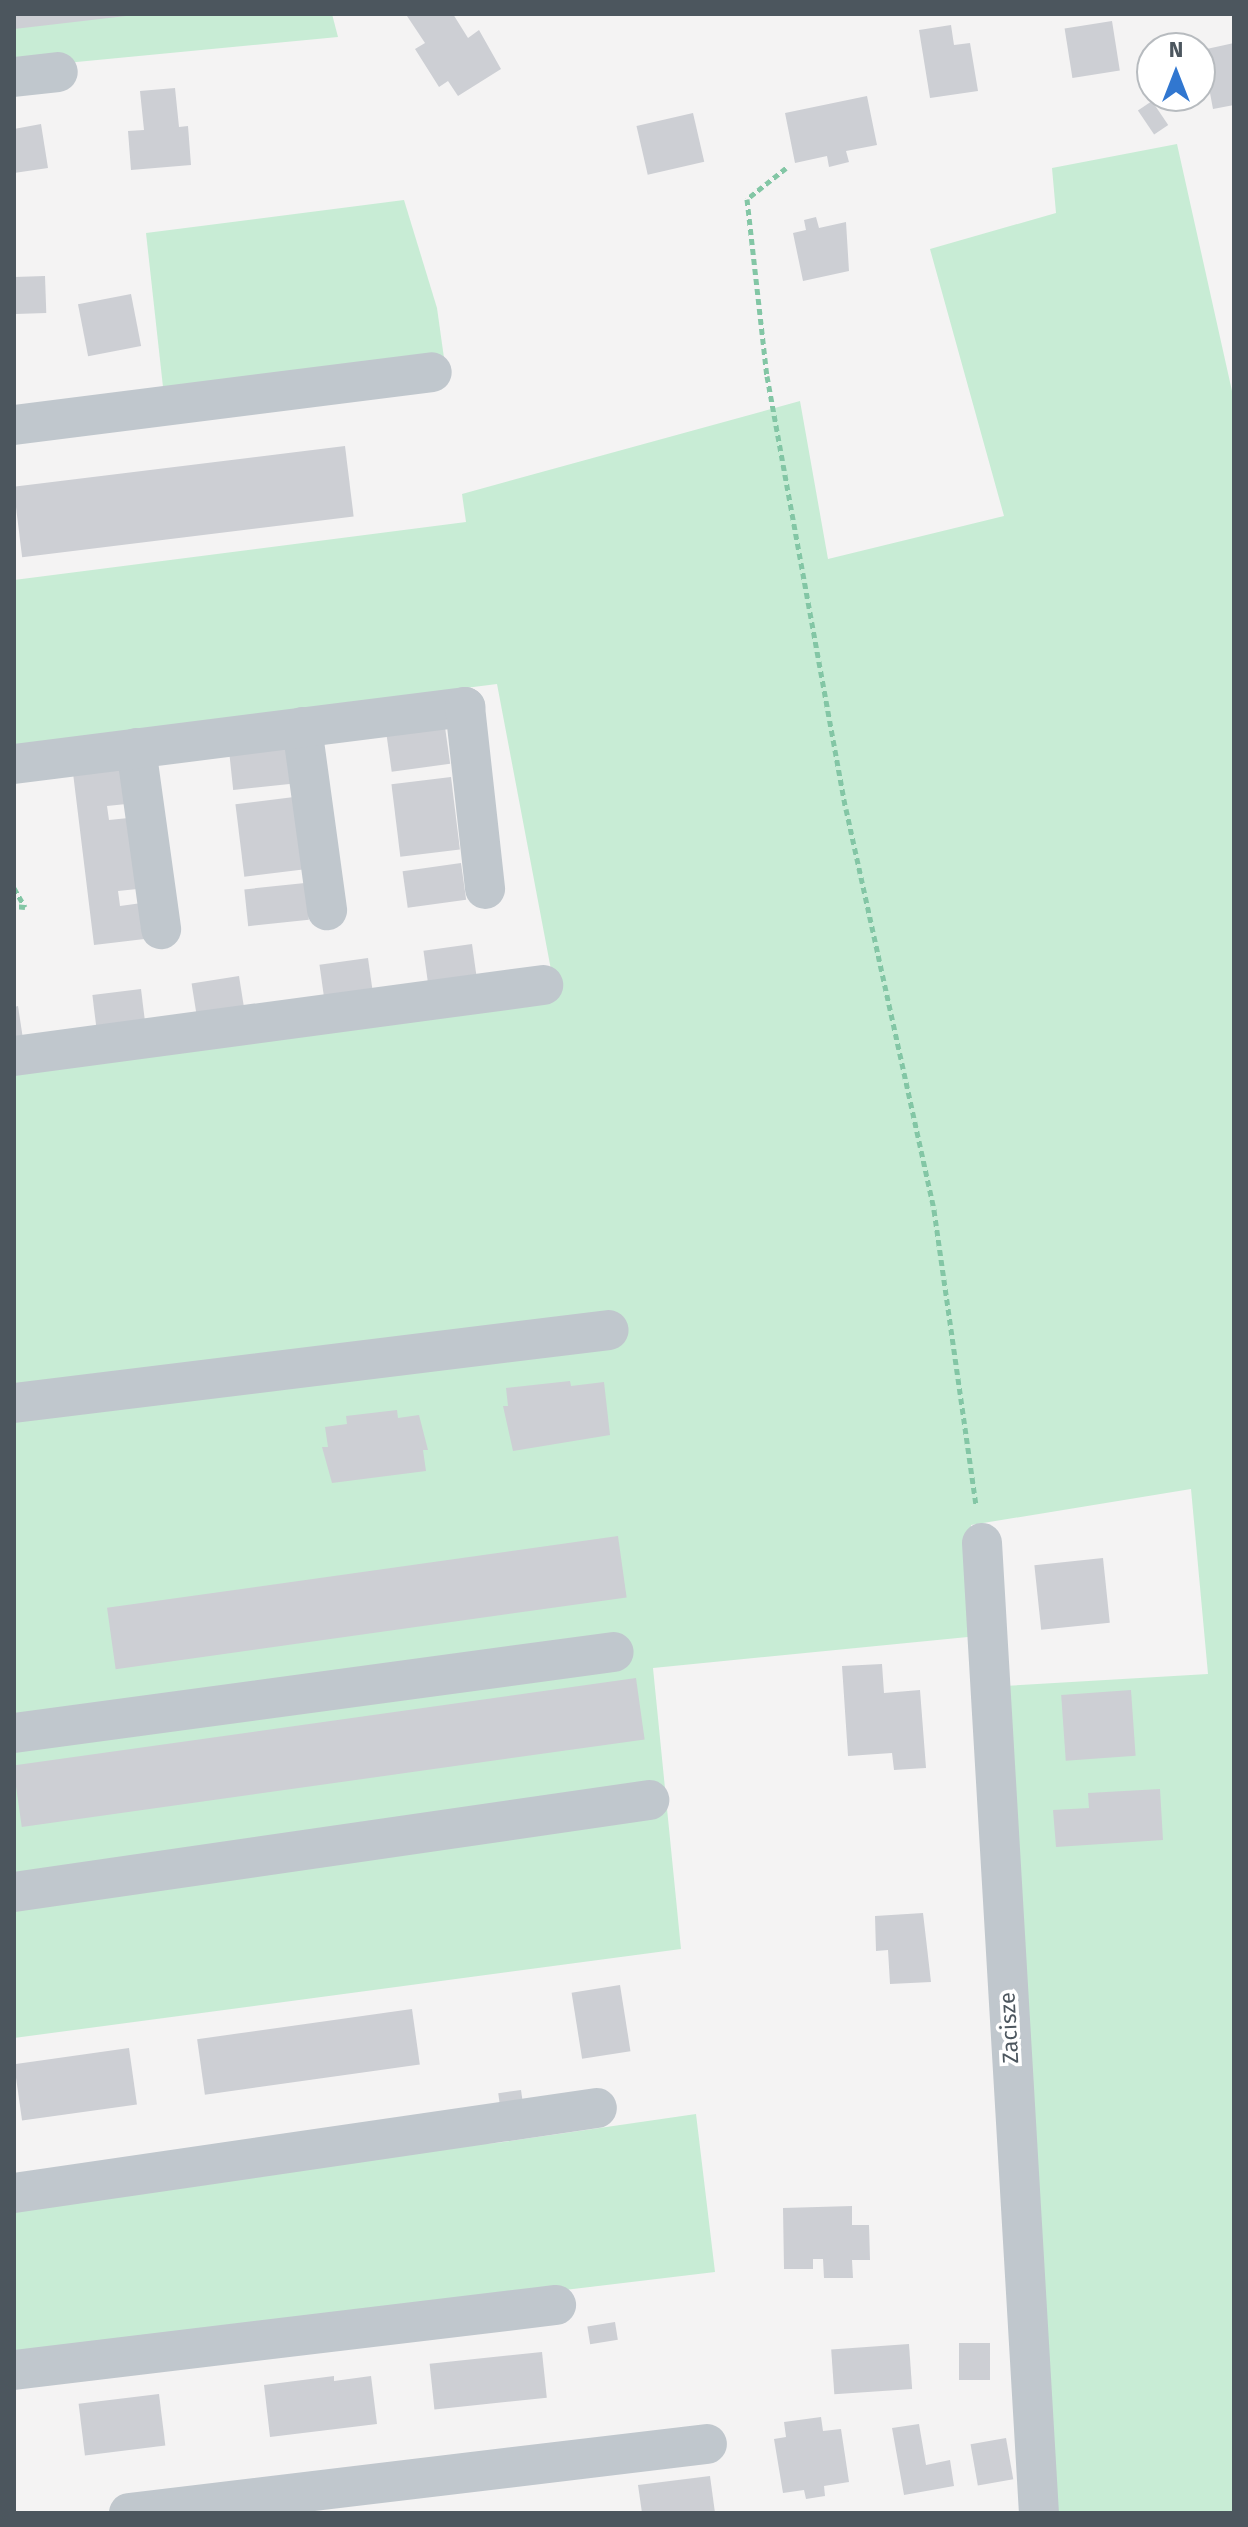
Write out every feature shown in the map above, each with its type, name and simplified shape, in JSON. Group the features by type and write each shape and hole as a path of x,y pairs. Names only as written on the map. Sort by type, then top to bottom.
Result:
{"street":[{"path":"14,77 58,72"},
{"path":"14,425 432,372"},
{"path":"14,764 465,707 485,889"},
{"path":"302,727 327,910"},
{"path":"136,748 161,929"},
{"path":"14,1056 543,985"},
{"path":"14,1403 609,1330"},
{"name":"Zacisze","path":"982,1543 1039,2513"},
{"path":"14,1733 614,1652"},
{"path":"14,1892 649,1800"},
{"path":"14,2193 597,2108"},
{"path":"14,2370 556,2305"},
{"path":"129,2513 707,2444"}],"path":[{"path":"786,168 747,199 767,376 846,809 934,1210 982,1543"},
{"path":"14,888 25,907 14,906"}],"green space":[{"path":"14,14 332,14 338,37 14,68"},
{"path":"1177,144 1234,400 1234,2513 1055,2513 1004,1686 1208,1674 1191,1489 971,1525 978,1636 653,1668 681,1949 14,2038 14,1420 623,1341 624,1317 15,1387 14,1073 552,975 497,684 14,745 14,580 466,522 462,494 800,401 828,559 1004,516 930,249 1056,213 1052,168"},
{"path":"404,200 437,308 444,358 164,396 146,233"},
{"path":"696,2114 715,2272 14,2356 14,2178 496,2143"}],"building":[{"path":"14,14 126,14 126,16 14,29"},
{"path":"453,14 468,38 479,30 501,69 458,96 448,81 439,87 415,49 425,43 407,16"},
{"path":"1112,21 1120,70 1072,78 1065,29"},
{"path":"951,25 954,45 970,43 978,91 930,98 919,30"},
{"path":"1234,43 1234,105 1216,108 1216,47"},
{"path":"175,88 179,127 188,126 191,165 131,170 128,131 144,130 140,91"},
{"path":"867,96 877,145 846,151 849,162 829,167 827,156 795,163 785,113"},
{"path":"1139,112 1159,112 1168,125 1154,135"},
{"path":"693,113 704,162 648,175 636,126"},
{"path":"41,124 48,168 14,173 14,129"},
{"path":"816,217 819,228 846,222 849,271 803,281 793,233 806,230 804,220"},
{"path":"45,276 46,313 15,314 14,277"},
{"path":"131,294 141,346 88,356 78,304"},
{"path":"345,446 354,516 22,557 14,487"},
{"path":"445,727 450,764 392,772 387,735"},
{"path":"288,747 292,784 233,790 229,753"},
{"path":"132,766 136,803 107,806 109,820 138,817 147,888 118,891 120,906 149,902 153,938 94,945 73,773"},
{"path":"451,777 460,849 400,857 391,784"},
{"path":"294,797 303,869 244,877 235,804"},
{"path":"461,863 466,900 408,908 403,871"},
{"path":"305,883 309,920 248,926 244,889"},
{"path":"472,944 477,978 428,984 423,951"},
{"path":"368,958 373,992 324,998 319,965"},
{"path":"239,976 244,1009 197,1016 192,984"},
{"path":"141,989 145,1022 96,1028 92,995"},
{"path":"18,1006 23,1039 14,1040 14,1007"},
{"path":"570,1381 571,1386 604,1382 610,1435 513,1451 503,1406 508,1406 506,1388"},
{"path":"397,1410 398,1418 419,1415 428,1450 423,1450 426,1471 332,1483 322,1447 328,1447 325,1427 347,1424 346,1416"},
{"path":"618,1536 627,1597 116,1669 107,1608"},
{"path":"1103,1558 1110,1623 1041,1630 1034,1565"},
{"path":"882,1664 884,1693 920,1690 926,1768 894,1770 892,1753 848,1756 842,1666"},
{"path":"636,1678 645,1739 22,1827 14,1765"},
{"path":"1131,1690 1136,1756 1066,1761 1061,1695"},
{"path":"1160,1789 1163,1840 1056,1847 1053,1810 1089,1808 1088,1793"},
{"path":"923,1913 931,1982 890,1984 888,1950 876,1951 875,1916"},
{"path":"620,1985 630,2051 582,2059 572,1993"},
{"path":"412,2009 420,2064 205,2095 197,2039"},
{"path":"129,2048 137,2104 22,2121 14,2064"},
{"path":"521,2090 523,2105 500,2108 498,2093"},
{"path":"852,2206 852,2225 869,2225 870,2260 852,2260 853,2278 824,2278 823,2259 813,2259 813,2269 784,2269 783,2208"},
{"path":"615,2322 618,2340 590,2344 587,2326"},
{"path":"959,2343 990,2343 990,2380 959,2380"},
{"path":"909,2344 912,2389 834,2394 831,2349"},
{"path":"542,2352 547,2398 434,2410 430,2364"},
{"path":"334,2376 334,2381 371,2376 377,2424 270,2437 264,2385"},
{"path":"159,2394 165,2446 85,2455 79,2404"},
{"path":"821,2417 823,2431 841,2429 849,2482 824,2486 825,2496 806,2499 804,2490 783,2493 774,2439 786,2437 784,2422"},
{"path":"919,2424 926,2465 950,2460 954,2486 904,2495 892,2428"},
{"path":"1006,2438 1013,2479 978,2486 971,2444"},
{"path":"710,2476 715,2513 642,2513 638,2485"}]}
